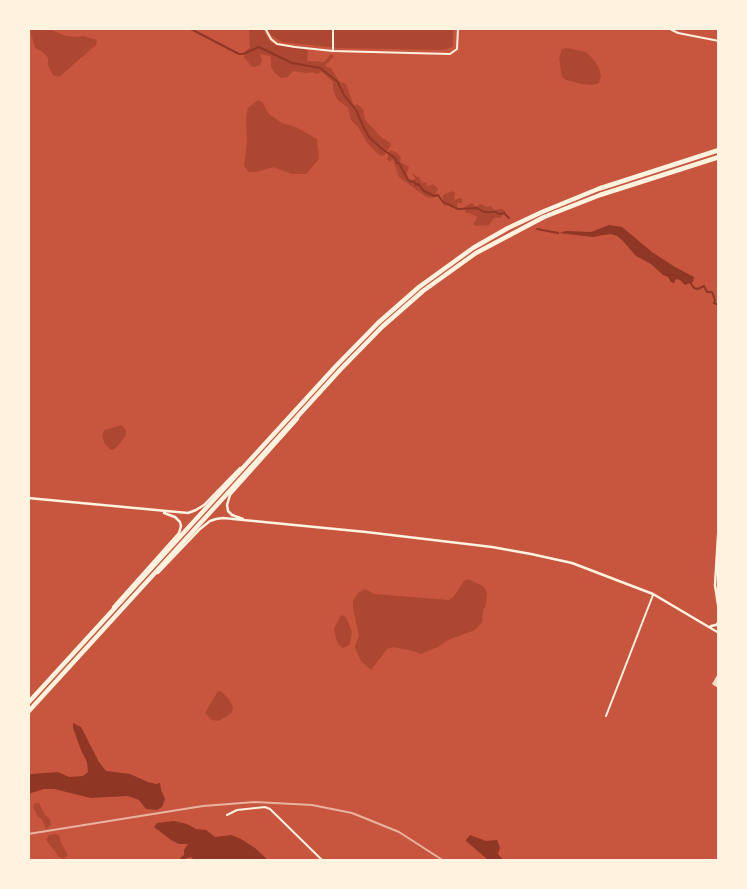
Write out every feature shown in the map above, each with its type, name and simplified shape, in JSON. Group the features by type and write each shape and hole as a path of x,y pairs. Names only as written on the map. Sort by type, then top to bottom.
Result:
{"highway":[{"path":"28,703 336,366 419,286 460,256 508,228 576,197 719,150"},
{"path":"28,712 368,341 416,297 450,270 529,224 578,203 719,158"}],"street":[{"path":"265,28 277,44 333,51 450,54 457,49 458,28"},
{"path":"333,28 333,51"},
{"path":"668,28 678,33 719,41"},
{"path":"250,521 228,512 230,495 315,398"},
{"path":"28,498 188,513 210,500 252,457"},
{"path":"98,626 178,533 181,526 179,521 172,515 161,512"},
{"path":"143,586 164,568 196,532 208,523 223,518 451,542 572,563 653,594 719,631"},
{"path":"719,520 715,585 719,610"},
{"path":"607,716 653,594"},
{"path":"705,624 714,626 719,622"},
{"path":"227,815 237,810 265,807 270,809 323,861"}],"shaded area":[{"path":"32,28 47,28 66,36 83,36 97,40 96,45 59,77 53,75 48,58 35,48"},
{"path":"242,28 262,28 271,43 308,50 307,61 324,62 331,54 334,56 325,66 331,68 339,81 346,84 353,104 363,109 365,120 389,142 391,145 385,154 379,155 367,143 351,120 348,108 337,99 333,82 322,72 316,74 293,71 288,77 281,78 271,67 270,56 260,54 260,65 251,66 244,57 245,51 250,48 249,30"},
{"path":"267,28 453,28 453,47 443,50 340,48 282,42 271,35"},
{"path":"562,49 586,52 593,59 599,68 599,83 582,84 562,77 559,58"},
{"path":"258,100 269,114 282,123 296,127 317,139 319,159 306,174 292,174 273,167 249,172 244,166 246,117 248,108"},
{"path":"390,150 396,152 401,158 400,162 409,167 408,178 414,181 413,173 422,183 427,182 427,187 433,184 438,189 433,198 426,197 399,177 393,160 390,162 387,159"},
{"path":"453,191 454,200 461,198 462,203 457,203 457,207 449,204 444,206 443,195"},
{"path":"472,203 476,207 481,204 506,212 500,218 494,218 489,225 476,226 473,224 476,216 466,213 464,208"},
{"path":"609,225 622,227 652,252 694,277 693,282 685,285 676,279 674,283 671,282 651,264 636,256 617,236 611,234 593,237 559,233 591,232"},
{"path":"122,425 126,431 125,437 111,450 102,437 104,430"},
{"path":"468,579 483,586 487,592 482,622 475,630 421,654 393,647 387,649 371,670 361,661 355,646 359,635 353,609 353,601 358,593 365,589 374,594 449,600"},
{"path":"341,615 346,617 352,632 350,643 342,648 338,644 334,629"},
{"path":"218,691 229,699 233,708 232,712 218,721 212,720 205,713"},
{"path":"73,723 81,727 106,771 130,774 148,782 160,783 165,799 162,807 157,810 146,809 139,800 128,796 91,798 54,789 28,794 28,776 31,774 58,772 69,777 83,776 88,772"},
{"path":"35,803 39,803 50,819 51,825 46,829 33,807"},
{"path":"174,821 206,830 215,837 231,835 241,839 269,861 195,861 191,857 181,860 188,844 171,840 154,827 157,823"},
{"path":"49,835 60,836 68,855 64,859 60,858 46,840"},
{"path":"470,835 486,841 497,840 500,848 498,854 504,861 488,860 466,841"}],"building":[{"path":"719,672 719,686 718,688 712,684"}],"waterway":[{"path":"189,28 239,54 259,47 292,63 320,68 337,81 356,110 369,137 396,159 408,180 414,181 424,191 438,195 443,202 458,209 477,208 484,212 504,213 509,218"},
{"path":"537,229 558,233"},
{"path":"690,282 694,288 704,286 707,292 712,292 714,303 719,305"}],"railway":[{"path":"28,834 203,806 255,802 312,805 352,813 399,832 444,861"}]}
